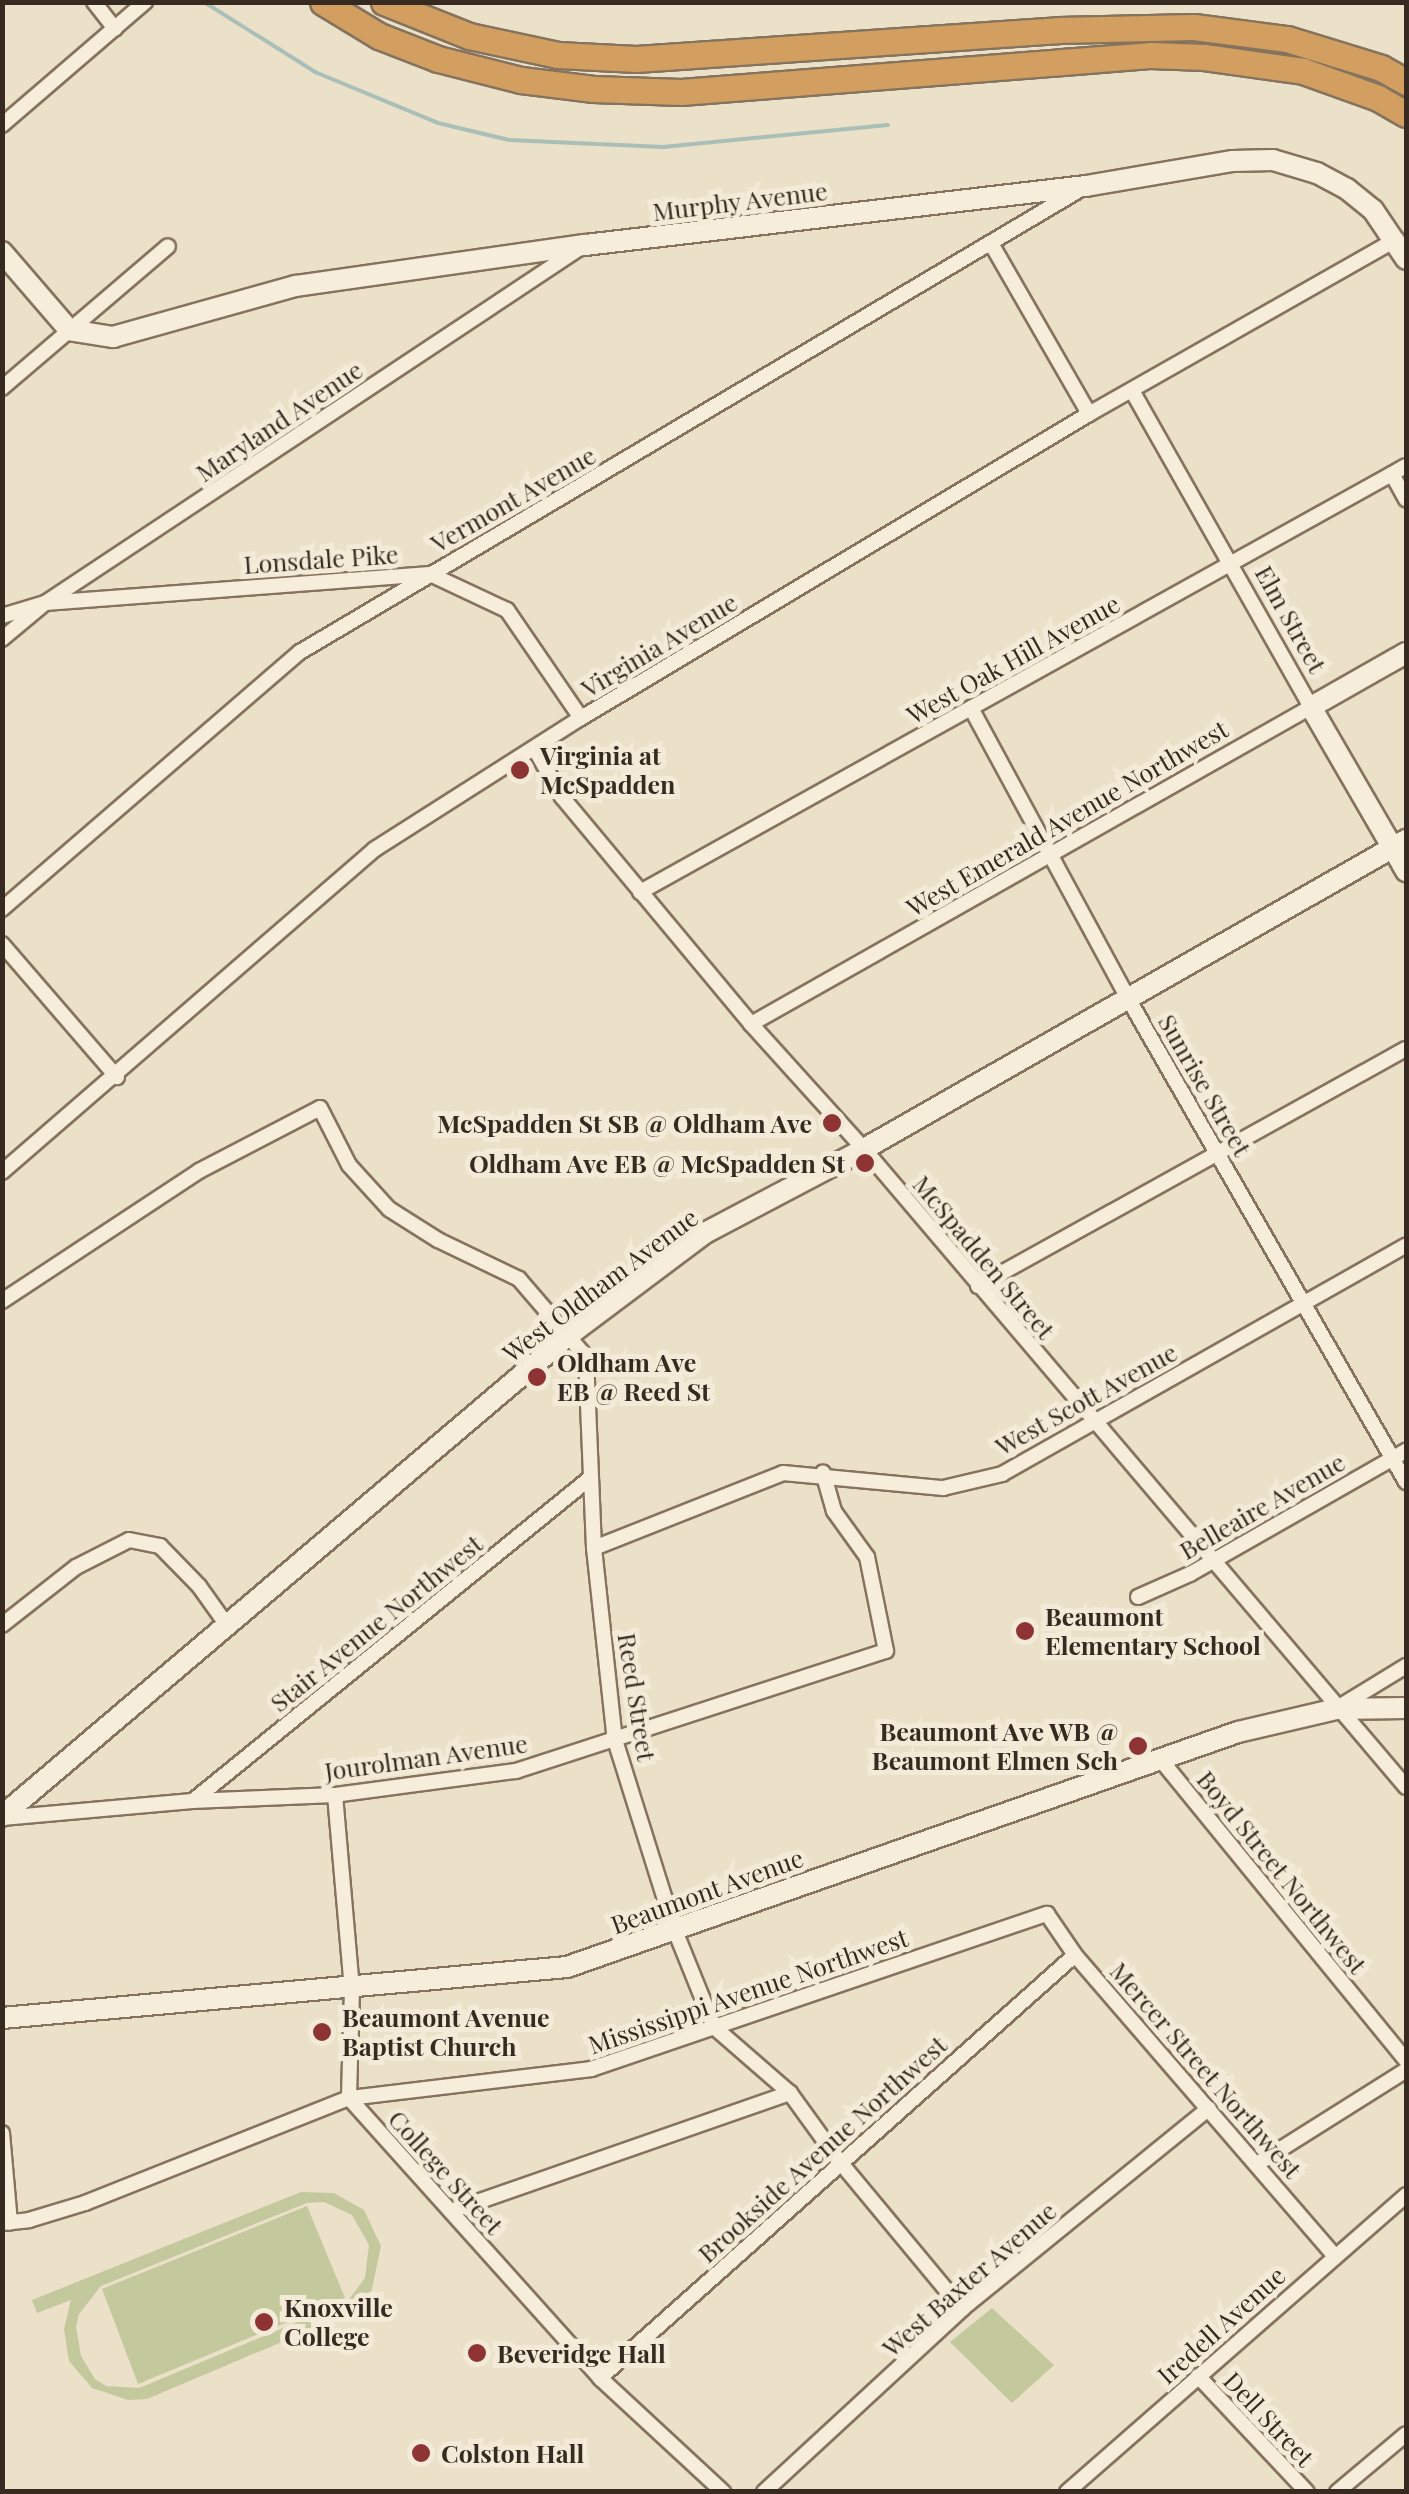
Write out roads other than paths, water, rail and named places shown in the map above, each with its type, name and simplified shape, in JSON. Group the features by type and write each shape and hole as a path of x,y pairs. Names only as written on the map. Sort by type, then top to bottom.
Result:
{"highway":[{"path":"322,2 379,36 438,59 521,80 593,89 681,92 1150,54 1222,58 1303,71 1378,98 1406,114"},
{"path":"384,2 469,36 558,55 636,59 1058,30 1194,27 1302,43 1381,68 1406,82"}],"street":[{"path":"94,2 114,29"},
{"path":"2,124 145,2"},
{"name":"Murphy Avenue","path":"69,330 112,337 296,286 585,245 1086,186 1233,160 1273,160 1317,173 1347,189 1396,238 1406,259"},
{"name":"Vermont Avenue","path":"2,908 300,652 1086,186"},
{"name":"Virginia Avenue","path":"2,1172 117,1077 375,850 536,751 581,718 1089,414 1396,238"},
{"name":"Maryland Avenue","path":"2,639 45,603 585,245"},
{"path":"992,245 1089,414"},
{"path":"2,388 168,246"},
{"path":"2,252 69,330"},
{"name":"Elm Street","path":"1132,392 1310,707 1400,844 1406,871"},
{"name":"West Oak Hill Avenue","path":"640,892 1406,466"},
{"path":"1392,474 1406,498"},
{"name":"Lonsdale Pike","path":"2,616 45,603 430,574 507,610 581,718"},
{"name":"West Emerald Avenue Northwest","path":"751,1024 1406,652"},
{"name":"Sunrise Street","path":"971,708 1129,1000 1306,1303 1400,1454 1406,1482"},
{"name":"McSpadden Street","path":"536,751 562,796 640,892 1406,1786"},
{"name":"West Oldham Avenue","path":"2,1817 569,1335 705,1233 864,1149 1400,844"},
{"path":"2,944 117,1077"},
{"path":"978,1286 1406,1048"},
{"name":"Reed Street","path":"2,1301 198,1170 320,1108 348,1165 389,1208 438,1240 519,1278 586,1356 594,1548 615,1740 674,1928 714,2027 790,2093 840,2162 962,2309"},
{"name":"West Scott Avenue","path":"594,1548 783,1473 823,1473 943,1488 1002,1474 1406,1245"},
{"name":"Belleaire Avenue","path":"1138,1597 1190,1574 1400,1454"},
{"name":"Jourolman Avenue","path":"2,1817 192,1801 336,1795 516,1772 886,1651 867,1557 834,1511 823,1473"},
{"name":"Stair Avenue Northwest","path":"192,1801 589,1479"},
{"path":"2,1625 76,1567 129,1540 160,1546 199,1586 226,1624"},
{"path":"1336,1708 1406,1666"},
{"name":"Beaumont Avenue","path":"2,2018 567,1967 1238,1732 1336,1708 1406,1708"},
{"name":"Boyd Street Northwest","path":"1161,1760 1406,2060"},
{"path":"336,1795 352,1989 349,2098"},
{"name":"Mercer Street Northwest","path":"1046,1914 1075,1955 1333,2254"},
{"name":"Mississippi Avenue Northwest","path":"6,2223 85,2203 349,2098 592,2069 1046,1914"},
{"name":"Brookside Avenue Northwest","path":"600,2378 1075,1955"},
{"path":"1257,2164 1406,2070"},
{"path":"451,2210 790,2093"},
{"name":"College Street","path":"349,2098 600,2378 723,2492"},
{"name":"West Baxter Avenue","path":"764,2492 962,2309 1210,2108"},
{"path":"2,2134 6,2223"},
{"name":"Iredell Avenue","path":"1066,2492 1333,2254 1406,2195"},
{"name":"Dell Street","path":"1198,2376 1307,2492"},
{"path":"1337,2492 1406,2434"}],"waterway":[{"path":"204,2 315,72 438,123 509,140 663,147 888,125"}],"place":[{"name":"Virginia at McSpadden","path":"520,770"},
{"name":"McSpadden St SB @ Oldham Ave","path":"832,1123"},
{"name":"Oldham Ave EB @ McSpadden St","path":"865,1163"},
{"name":"Oldham Ave EB @ Reed St","path":"537,1377"},
{"name":"Beaumont Elementary School","path":"1025,1631"},
{"name":"Beaumont Ave WB @ Beaumont Elmen Sch","path":"1138,1746"},
{"name":"Beaumont Avenue Baptist Church","path":"322,2032"},
{"name":"Knoxville College","path":"264,2322"},
{"name":"Beveridge Hall","path":"477,2353"},
{"name":"Colston Hall","path":"421,2453"}]}
